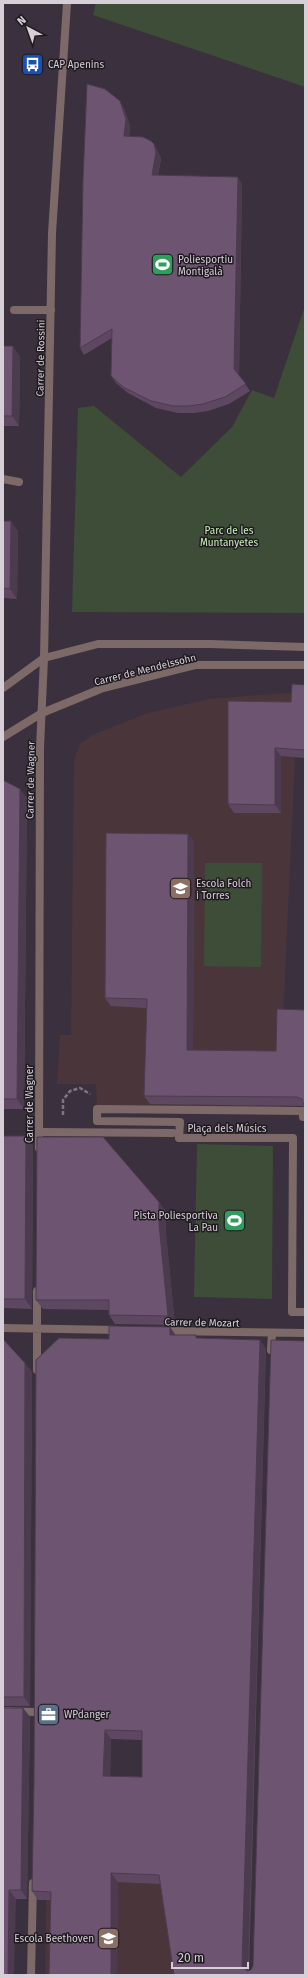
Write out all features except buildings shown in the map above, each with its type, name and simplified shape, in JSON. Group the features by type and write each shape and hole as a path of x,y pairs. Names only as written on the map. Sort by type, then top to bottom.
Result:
{"street":[{"name":"Carrer de Rossini","path":"42,713 52,233 67,3"},
{"path":"14,310 51,310"},
{"path":"3,479 19,482"},
{"name":"Carrer de Mendelssohn","path":"44,658 98,644 210,644 305,647"},
{"path":"3,688 44,658"},
{"name":"Carrer de Mendelssohn","path":"3,737 42,713 103,688 195,665 305,665"},
{"name":"Carrer de Wagner","path":"39,1156 40,748 42,713"},
{"name":"Plaça dels Músics","path":"305,1117 303,1117 303,1111 97,1109 97,1121 180,1122 180,1138 293,1138 292,1312 305,1312"},
{"path":"39,1132 173,1133"},
{"path":"37,1280 37,1376"},
{"path":"3,1328 128,1330"},
{"name":"Carrer de Mozart","path":"152,1331 305,1333"},
{"path":"271,1357 272,1333"},
{"path":"3,1711 35,1712"},
{"path":"31,1975 34,1872"}],"path":[{"path":"64,1119 63,1100 70,1091 80,1088 90,1095"}],"shaded area":[{"name":"Escola Folch i Torres","path":"298,692 283,1018 281,1111 97,1109 96,1084 57,1084 60,1035 71,1035 74,759 80,744 92,735 148,713 209,699"},
{"name":"Escola Beethoven","path":"157,1831 179,1975 45,1975 46,1900"}],"green space":[{"path":"96,3 305,3 305,87 93,15"},
{"name":"Parc de les Muntanyetes","path":"305,306 305,613 72,612 78,408 94,406 181,477 232,427 252,390 274,398"},
{"path":"205,863 262,863 261,967 204,966"},
{"name":"Pista Poliesportiva La Pau","path":"197,1144 273,1146 272,1299 194,1297"}],"place":[{"name":"CAP Apenins","path":"33,64"},
{"name":"Poliesportiu Montigalà","path":"163,265"},
{"name":"Escola Folch i Torres","path":"181,889"},
{"name":"Pista Poliesportiva La Pau","path":"234,1221"},
{"name":"WPdanger","path":"49,1714"},
{"name":"Escola Beethoven","path":"109,1938"}]}
